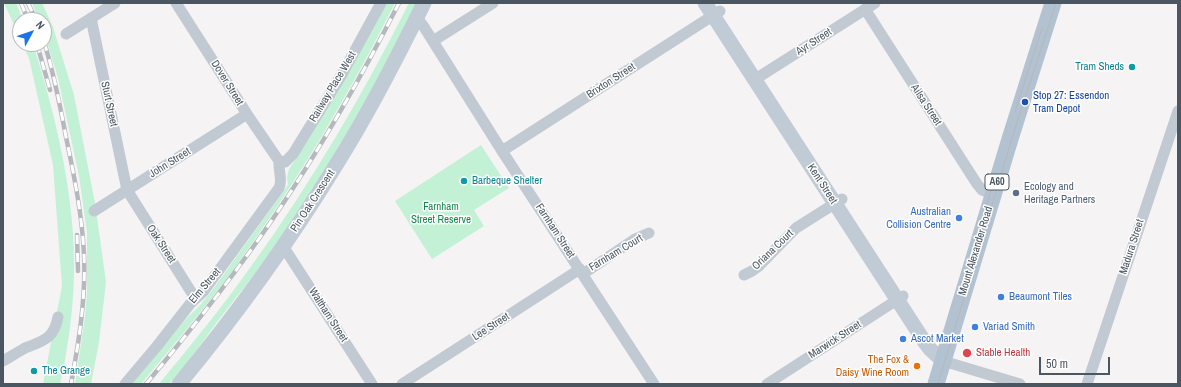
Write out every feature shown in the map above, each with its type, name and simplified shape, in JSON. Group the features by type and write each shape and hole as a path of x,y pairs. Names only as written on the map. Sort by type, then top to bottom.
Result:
{"main road":[{"name":"Mount Alexander Road","path":"936,384 993,194 1053,3"}],"street":[{"path":"66,34 115,3"},
{"name":"Dover Street","path":"176,3 247,114 282,162"},
{"name":"Railway Place West","path":"282,162 288,160 294,154 381,3"},
{"name":"Pin Oak Crescent","path":"186,381 283,246 337,165 374,100 424,3"},
{"path":"433,41 493,3"},
{"name":"Kent Street","path":"705,3 716,10 758,78 900,298 930,349 943,361"},
{"name":"Ayr Street","path":"758,78 875,3"},
{"name":"Brixton Street","path":"502,151 716,10"},
{"name":"Ailsa Street","path":"865,10 977,184 982,190 993,194"},
{"name":"Sturt Street","path":"91,18 126,190"},
{"name":"Farnham Street","path":"417,18 654,384"},
{"name":"Madura Street","path":"1087,384 1178,111"},
{"name":"John Street","path":"94,211 247,114"},
{"name":"Elm Street","path":"125,384 158,346 195,298 206,288 281,184 278,167 282,162"},
{"name":"Oak Street","path":"126,190 195,298"},
{"name":"Oriana Court","path":"744,275 759,266 796,228 838,201"},
{"name":"Farnham Court","path":"581,272 635,239 649,233"},
{"name":"Waltham Street","path":"283,246 372,384"},
{"name":"Lee Street","path":"402,384 581,272"},
{"name":"Kent Street","path":"900,298 926,332 932,337 948,344"},
{"name":"Marwick Street","path":"767,384 900,298"},
{"path":"3,361 47,338 55,329 58,317"},
{"path":"943,361 1020,384"}],"green space":[{"path":"4,3 16,3 20,12 12,12 12,20"},
{"path":"32,3 42,3 46,12 36,12"},
{"path":"385,3 395,3 339,107 298,175 231,273 187,329 141,384 132,384 183,322 201,304 216,285 288,185 287,177 289,169 310,137"},
{"path":"409,3 418,3 333,158 288,227 185,366 169,384 159,384 230,295 274,234 316,170 374,71"},
{"path":"52,25 74,95 95,203 106,282 99,342 91,384 75,384 85,317 87,291 87,233 79,176 58,78 50,52 52,52"},
{"path":"26,52 35,52 57,129 72,218 74,247 73,303 68,344 60,384 43,384 62,286 53,165 29,58"},
{"name":"Farnham Street Reserve","path":"481,145 509,188 474,210 484,226 432,259 395,201"}],"tram line":[{"path":"938,384 1013,135 1056,3"},
{"path":"1015,112 1042,28"},
{"path":"984,215 993,183"}],"railway":[{"path":"21,3 25,12"},
{"path":"28,3 32,12"},
{"path":"146,384 227,283 289,194 339,114 399,3"},
{"path":"39,52 50,90"},
{"path":"47,52 72,166 80,209 83,239 83,303 71,384"},
{"path":"77,235 78,271"}],"place":[{"name":"Tram Sheds","path":"1132,67"},
{"name":"Stop 27: Essendon Tram Depot","path":"1025,102"},
{"name":"Barbeque Shelter","path":"464,181"},
{"name":"Ecology and Heritage Partners","path":"1016,193"},
{"name":"Australian Collision Centre","path":"959,218"},
{"name":"Beaumont Tiles","path":"1001,297"},
{"name":"Variad Smith","path":"975,327"},
{"name":"Ascot Market","path":"903,339"},
{"name":"Stable Health","path":"967,353"},
{"name":"The Fox & Daisy Wine Room","path":"917,366"},
{"name":"The Grange","path":"34,371"}]}
